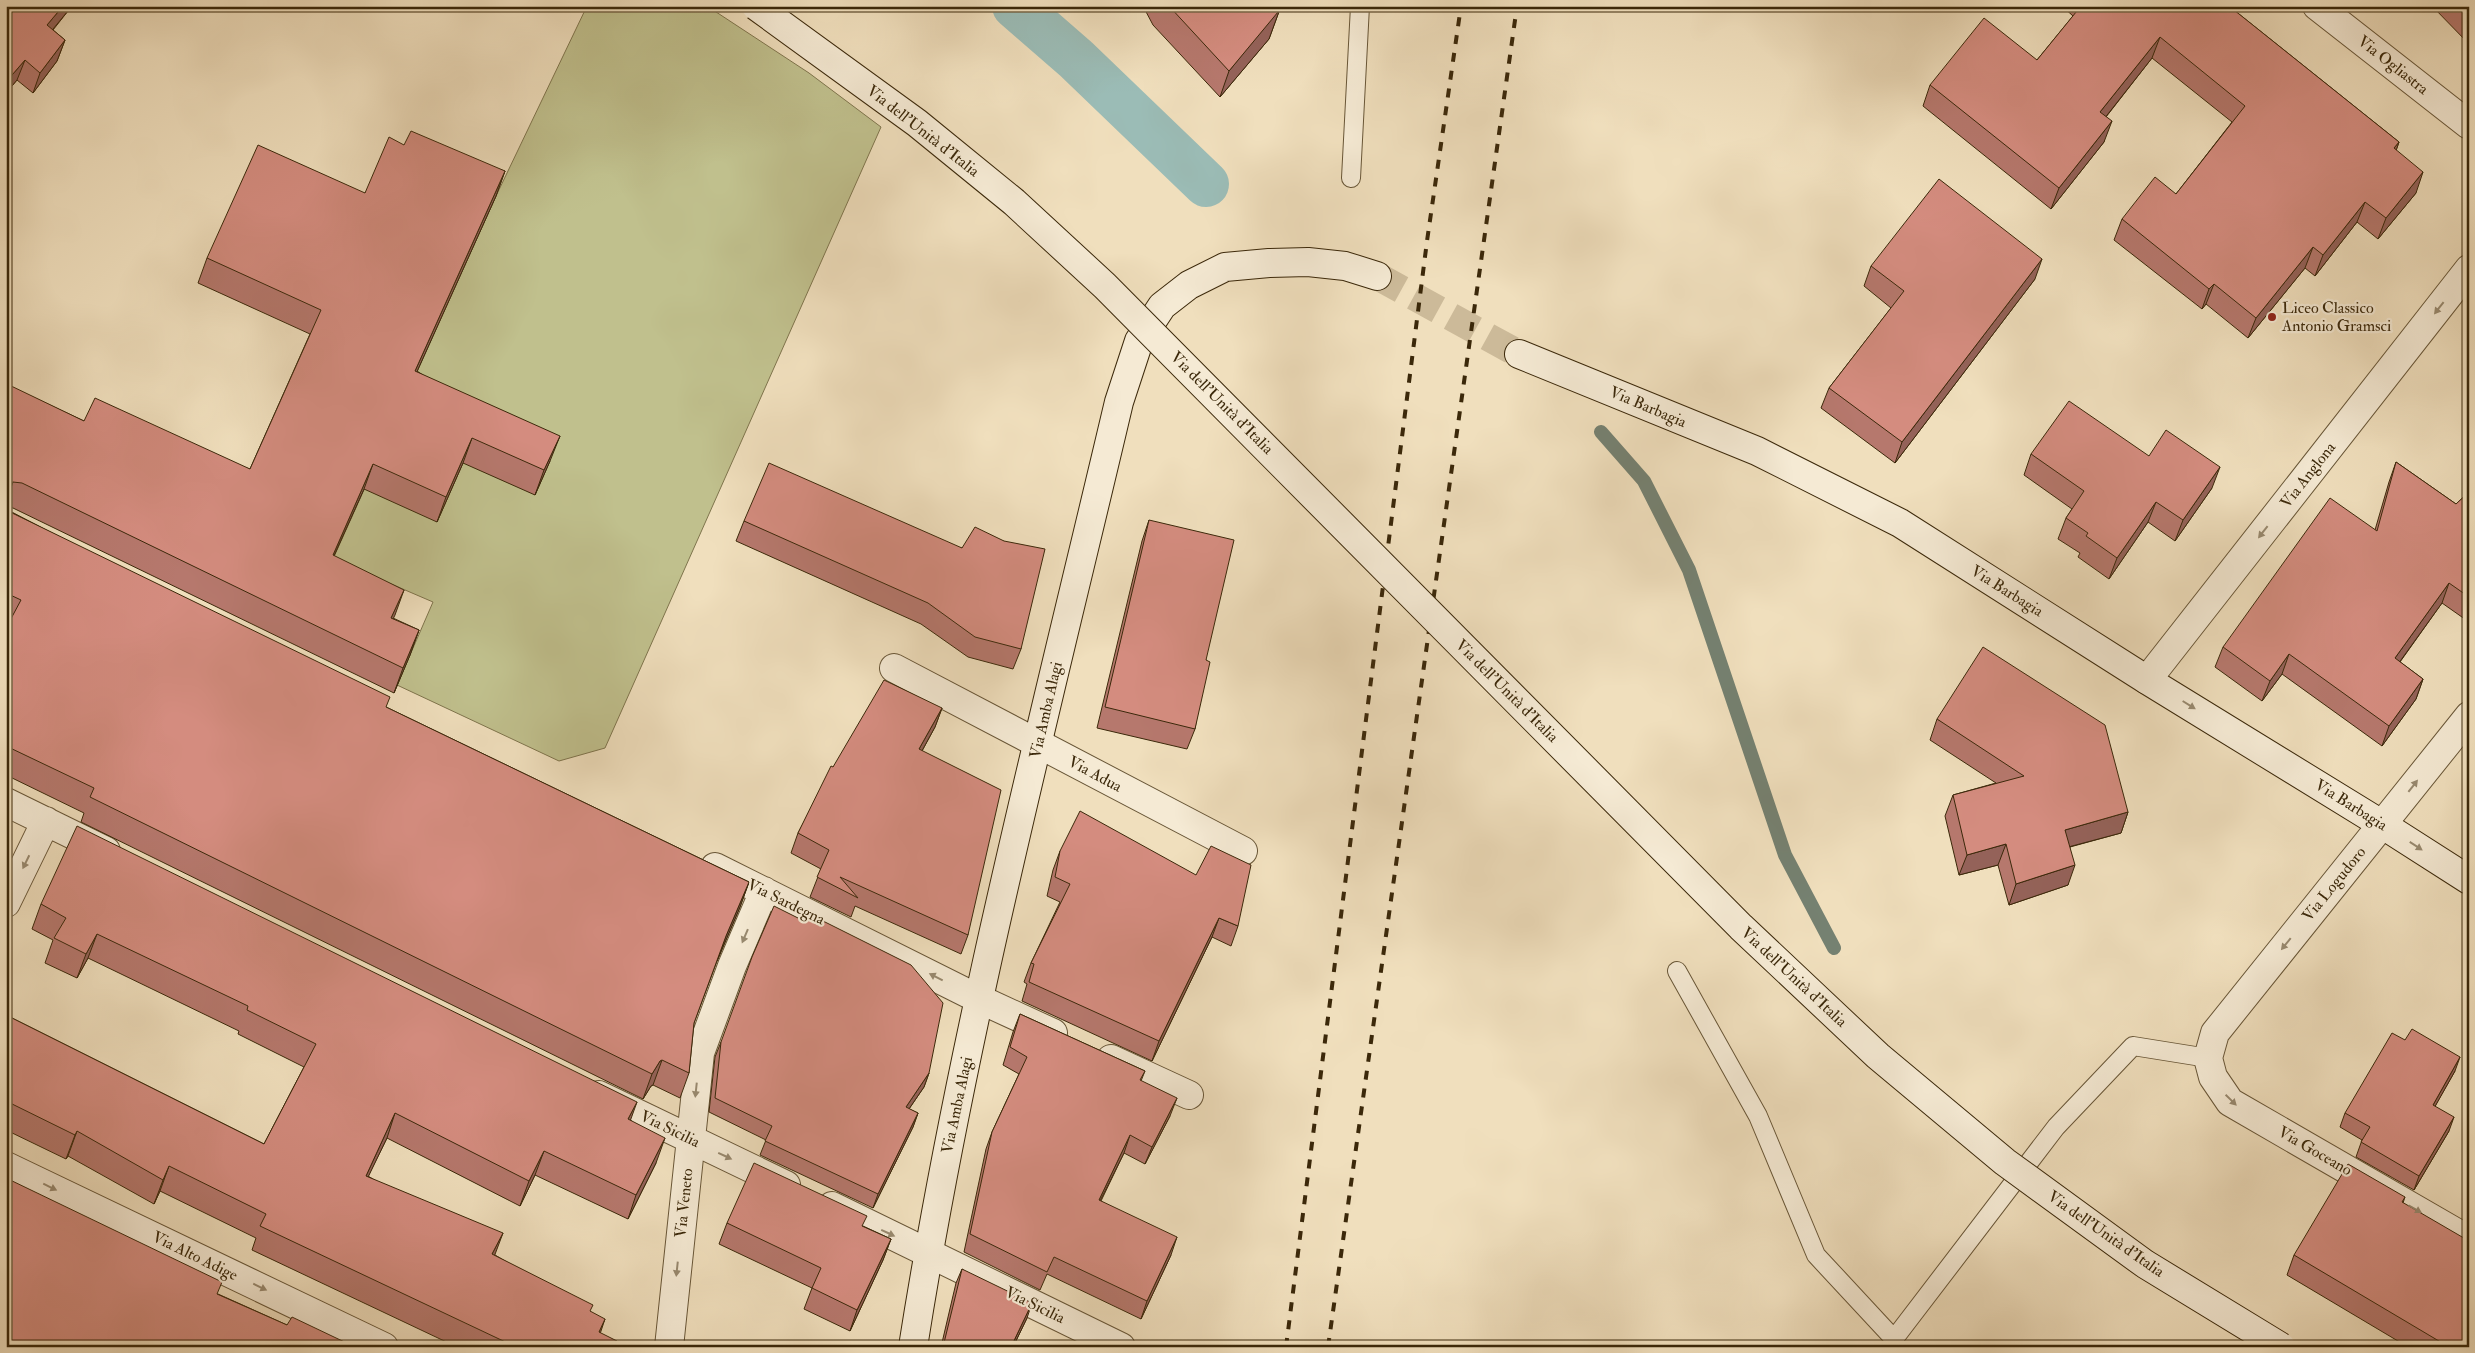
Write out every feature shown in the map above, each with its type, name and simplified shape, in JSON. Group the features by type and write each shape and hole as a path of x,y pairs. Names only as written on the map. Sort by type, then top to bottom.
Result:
{"street":[{"name":"Via dell'Unità d'Italia","path":"756,6 918,123 1014,202 1105,286 1741,927 1878,1056 2005,1162 2146,1264 2281,1347"},
{"name":"Via Ogliastra","path":"2317,6 2469,125"},
{"name":"Via Amba Alagi","path":"913,1347 927,1252 979,999 1118,402 1139,341 1162,306 1190,285 1225,267 1308,262 1345,266 1376,276"},
{"name":"Via Anglona","path":"2147,680 2469,269"},
{"name":"Via Barbagia","path":"1519,354 1758,451 1900,523 2147,680 2469,880"},
{"name":"Via Adua","path":"894,668 1243,851"},
{"name":"Via Logudoro","path":"2208,1058 2216,1033 2227,1017 2469,716"},
{"path":"6,802 127,861"},
{"path":"6,904 46,821"},
{"name":"Via Sardegna","path":"692,856 979,999 1189,1095"},
{"name":"Via Veneto","path":"669,1347 700,1053 732,966 764,891"},
{"name":"Via Goceano","path":"2208,1058 2213,1077 2230,1102 2469,1240"},
{"name":"Via Sicilia","path":"575,1082 690,1140 927,1252 1121,1347"},
{"name":"Via Alto Adige","path":"6,1166 384,1347"}],"lane":[{"path":"1351,178 1360,6"},
{"path":"1677,971 1758,1116 1816,1255 1895,1343 2056,1128 2133,1046 2208,1058"}],"green space":[{"path":"587,6 707,6 809,73 881,127 605,748 559,761 397,685 433,602 333,559 496,196"}],"building":[{"path":"6,6 63,6 47,25 65,40 40,73 25,60 12,75 6,70"},
{"path":"1169,6 1280,6 1278,12 1229,71"},
{"path":"2081,6 2229,6 2399,142 2394,148 2423,172 2386,218 2365,202 2323,255 2313,247 2256,318 2214,284 2209,289 2122,219 2155,177 2176,194 2245,106 2160,37 2100,112 2112,121 2059,188 1930,85 1984,18 2037,60"},
{"path":"411,131 505,171 415,371 560,436 544,470 472,438 446,497 373,464 333,555 404,590 391,618 419,630 403,668 22,483 13,482 6,484 6,378 9,380 7,384 84,421 95,398 250,469 321,310 207,258 258,145 365,193 389,137 404,145"},
{"path":"1939,179 2042,259 1902,442 1829,388 1904,291 1871,266"},
{"path":"2069,401 2149,456 2166,430 2220,467 2183,520 2156,502 2117,558 2086,536 2088,533 2066,518 2084,491 2031,454"},
{"path":"2396,462 2456,504 2469,492 2469,597 2449,583 2395,658 2423,679 2389,726 2289,654 2270,681 2223,647 2330,498 2377,531"},
{"path":"769,463 962,548 975,527 1004,541 1045,549 1021,649 975,637 928,603 744,521"},
{"path":"6,509 390,697 386,707 749,882 726,936 694,1023 689,1073 662,1060 652,1074 90,797 94,788 6,746 6,628 21,600 6,593"},
{"path":"1149,520 1234,540 1206,660 1210,662 1195,729 1105,707"},
{"path":"1983,647 2105,725 2128,812 2065,830 2075,865 2016,884 2006,844 1967,855 1953,795 2024,776 1937,719"},
{"path":"884,680 942,708 919,749 1001,790 968,935 840,877 858,898 817,877 829,850 798,833 831,766 833,767"},
{"path":"1080,811 1196,875 1211,846 1251,865 1238,926 1219,918 1159,1041 1029,982 1034,964 1031,963 1070,884 1055,877 1060,851"},
{"path":"77,826 637,1102 628,1119 665,1138 636,1195 544,1151 529,1181 395,1113 366,1176 503,1233 492,1254 593,1305 590,1311 605,1319 599,1332 617,1341 614,1347 516,1347 260,1226 266,1214 169,1166 163,1180 77,1131 75,1135 6,1101 6,1015 264,1144 316,1044 247,1010 248,1006 97,934 86,954 54,938 66,918 41,904"},
{"path":"774,906 800,919 803,911 911,965 943,1003 929,1073 906,1107 918,1113 878,1194 765,1141 772,1126 715,1098 721,1042 752,957"},
{"path":"1020,1014 1145,1071 1140,1080 1177,1098 1152,1147 1130,1135 1099,1200 1177,1237 1147,1301 1054,1257 1047,1272 970,1234 992,1132 1027,1057 1010,1047"},
{"path":"2412,1029 2460,1057 2433,1105 2454,1117 2419,1176 2361,1142 2370,1127 2345,1113 2392,1033 2405,1040"},
{"path":"754,1163 867,1216 862,1226 891,1239 857,1310 812,1288 821,1268 727,1223"},
{"path":"2348,1164 2405,1197 2402,1202 2469,1241 2469,1347 2449,1347 2294,1255"},
{"path":"6,1178 222,1282 217,1294 287,1325 292,1317 355,1347 148,1347 141,1343 139,1347 6,1347"},
{"path":"962,1269 1032,1303 1011,1347 943,1347"}],"waterway":[{"path":"1015,6 1076,59 1206,184"},
{"path":"1601,432 1644,481 1689,570 1785,855 1834,948"}],"tunnel":[{"path":"1377,276 1519,354"}],"railway":[{"path":"1286,1347 1427,241 1461,6"},
{"path":"1328,1347 1517,6"}],"place":[{"name":"Liceo Classico Antonio Gramsci","path":"2272,317"}]}
